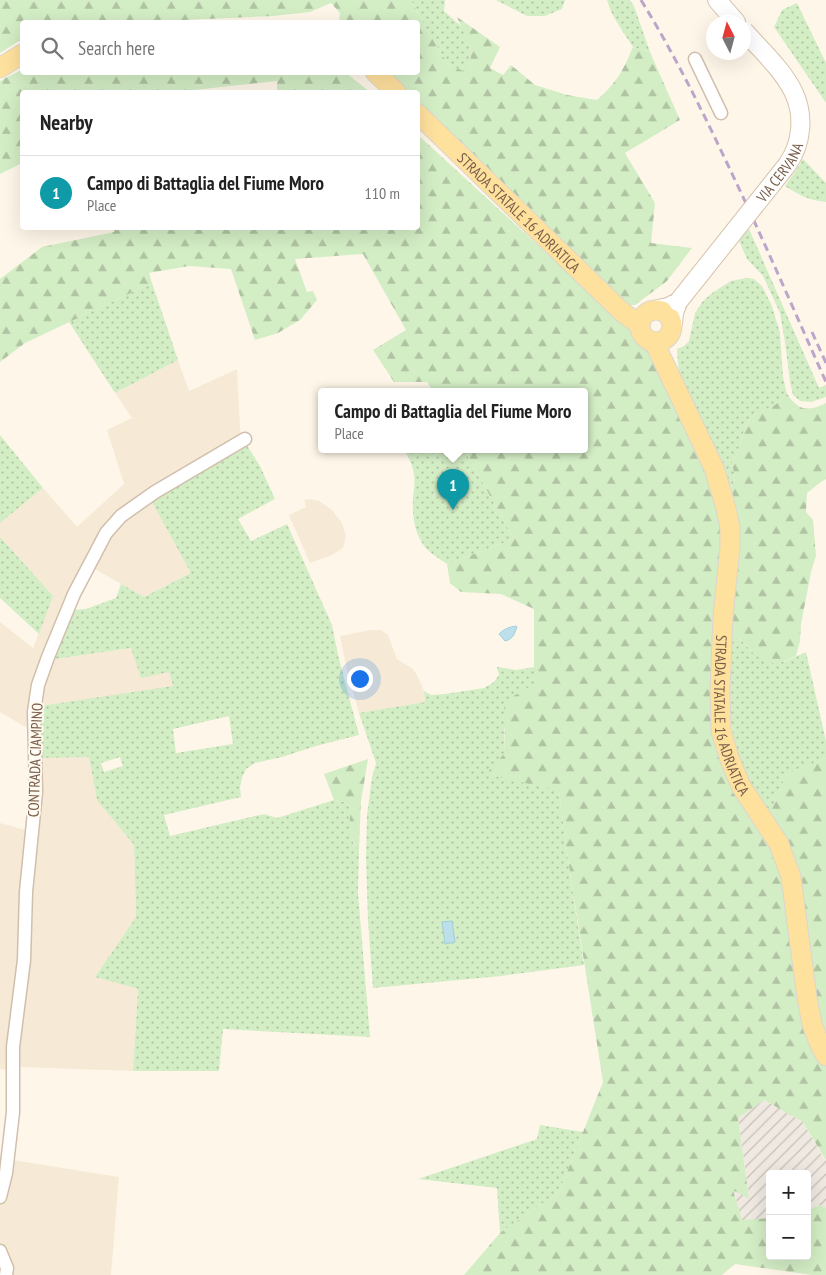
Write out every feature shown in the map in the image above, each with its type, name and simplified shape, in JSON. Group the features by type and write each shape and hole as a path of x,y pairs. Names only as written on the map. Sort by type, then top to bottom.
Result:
{"main road":[{"path":"0,68 20,55"},
{"path":"378,75 394,90"},
{"name":"STRADA STATALE 16 ADRIATICA","path":"420,116 621,311 647,317"},
{"path":"663,310 668,314 671,318 665,334 645,338 640,330 647,317 663,310"},
{"name":"STRADA STATALE 16 ADRIATICA","path":"665,334 667,369 714,468 730,528 730,547 723,616 721,731 741,786 779,844 791,877 812,1024 826,1056"}],"street":[{"path":"717,0 730,15"},
{"name":"VIA CERVANA","path":"665,334 678,302 787,165 799,139 799,107 794,92 784,75 751,39"},
{"path":"695,60 721,113"},
{"path":"647,317 678,302"},
{"name":"CONTRADA CIAMPINO","path":"0,1197 6,1173 13,1112 13,1046 24,960 26,892 36,792 34,712 38,685 74,594 106,533 121,516 155,492 245,440"},
{"path":"0,1251 6,1268 6,1275"}],"shaded area":[{"path":"178,360 189,391 237,369 241,445 191,573 144,597 91,567 50,660 131,648 169,672 173,687 40,706 89,756 97,800 134,845 136,917 95,977 138,989 133,1071 19,1067 13,1160 119,1177 111,1275 0,1275 0,1167 6,1145 8,1070 0,1069 0,823 29,831 32,780 29,729 0,712 0,622 33,648 53,596 0,537 0,523 43,488 77,527 124,484 107,430 132,418 115,393"},
{"path":"304,500 319,501 332,510 342,523 346,536 343,548 332,555 310,563 289,515 306,507"},
{"path":"370,630 381,630 388,635 397,659 413,669 418,677 424,691 425,702 359,713 340,636"},
{"path":"764,1100 803,1122 826,1160 826,1208 820,1205 811,1208 811,1170 766,1170 766,1218 742,1221 733,1189 749,1198 738,1118"}],"green space":[{"path":"0,0 411,0 447,63 463,71 471,62 470,47 457,17 500,47 490,68 503,75 511,65 535,85 567,95 597,100 619,76 633,47 650,52 680,120 625,153 655,203 651,243 692,248 667,281 635,305 626,305 420,110 420,90 399,90 383,75 420,75 420,20 339,20 340,13 331,3 310,12 273,16 184,20 20,20 20,40 0,53"},
{"path":"411,0 445,0 444,11 462,27 470,47 471,62 463,72 447,63"},
{"path":"496,0 565,0 562,9 545,16 527,16"},
{"path":"607,0 630,0 634,6 650,52 633,47 615,18"},
{"path":"797,3 826,63 826,103 774,27 782,10"},
{"path":"20,71 20,75 349,75 367,90 277,90 277,81 194,90 20,90 20,164 0,174 0,81"},
{"path":"420,137 628,328 649,352 705,466 720,522 721,547 713,615 711,695 764,828 786,775 826,758 826,1160 803,1122 764,1100 738,1118 749,1199 733,1190 742,1220 766,1218 766,1260 811,1260 811,1208 820,1205 826,1208 826,1275 812,1275 735,1264 722,1275 464,1275 500,1233 559,1192 603,1082 559,791 486,774 505,753 504,702 534,684 534,609 501,594 461,592 450,583 447,564 514,539 466,453 588,453 588,388 431,388 427,382 394,382 373,350 406,330 363,254 295,259 307,292 313,291 317,300 300,320 278,333 255,340 231,269 189,266 149,273 152,283 25,343 0,362 0,279 42,247 114,232 114,230 420,230"},
{"path":"803,159 826,183 826,202 804,197 785,186"},
{"path":"749,229 819,388 826,385 826,397 811,402 800,401 793,395 780,313 763,276 747,259 739,241"},
{"path":"746,278 754,279 762,286 772,306 780,333 783,377 787,394 775,405 751,417 745,427 738,452 732,462 735,479 731,488 687,396 680,373 677,349 689,341 695,313 703,301 731,281"},
{"path":"152,283 178,360 115,393 69,322"},
{"path":"787,394 795,404 808,409 826,403 826,479 807,493 806,512 813,520 816,556 811,572 796,656 784,662 773,663 758,657 741,640 730,634 738,548 738,513 731,488 735,479 732,462 738,452 745,427 751,417 775,405"},
{"path":"0,435 43,488 0,523"},
{"path":"246,444 260,466 275,499 238,519 251,541 287,524 332,625 359,735 255,763 246,769 242,778 240,787 241,797 164,815 170,836 264,814 277,818 334,800 345,802 351,808 350,820 353,842 359,850 358,893 370,1037 223,1029 219,1071 133,1071 138,989 95,977 136,917 134,845 97,800 89,757 39,758 40,706 173,686 169,672 141,678 131,648 49,660 70,610 86,609 116,598 121,584 144,597 191,573 151,500","holes":["229,716 233,744 176,753 173,729","120,757 123,766 104,772 101,763"]},
{"path":"406,453 466,453 514,539 447,564 430,552 421,542 414,524 414,474"},
{"path":"0,537 53,596 39,634 0,598"},
{"path":"730,634 742,641 752,652 784,662 806,652 826,741 826,758 786,775 770,814 754,793 738,758 729,716"},
{"path":"497,667 516,670 534,667 534,684 504,729 505,753 559,791 584,965 501,976 373,988 366,858 367,815 372,777 376,763 359,713 425,702 424,691 431,695 484,688 494,682 499,675"},
{"path":"368,759 361,801 359,850 355,845 350,830 351,808 345,802 334,800 324,774"},
{"path":"540,1125 583,1132 559,1192 500,1233 497,1188 418,1179 537,1139"}],"water":[{"path":"516,626 512,638 508,640 505,641 499,634 507,629"},
{"path":"452,921 455,942 445,944 442,922"}],"railway":[{"path":"641,0 675,59 716,140 826,382"},
{"path":"812,332 826,363"}],"place":[{"name":"Campo di Battaglia del Fiume Moro","path":"453,510"}]}
